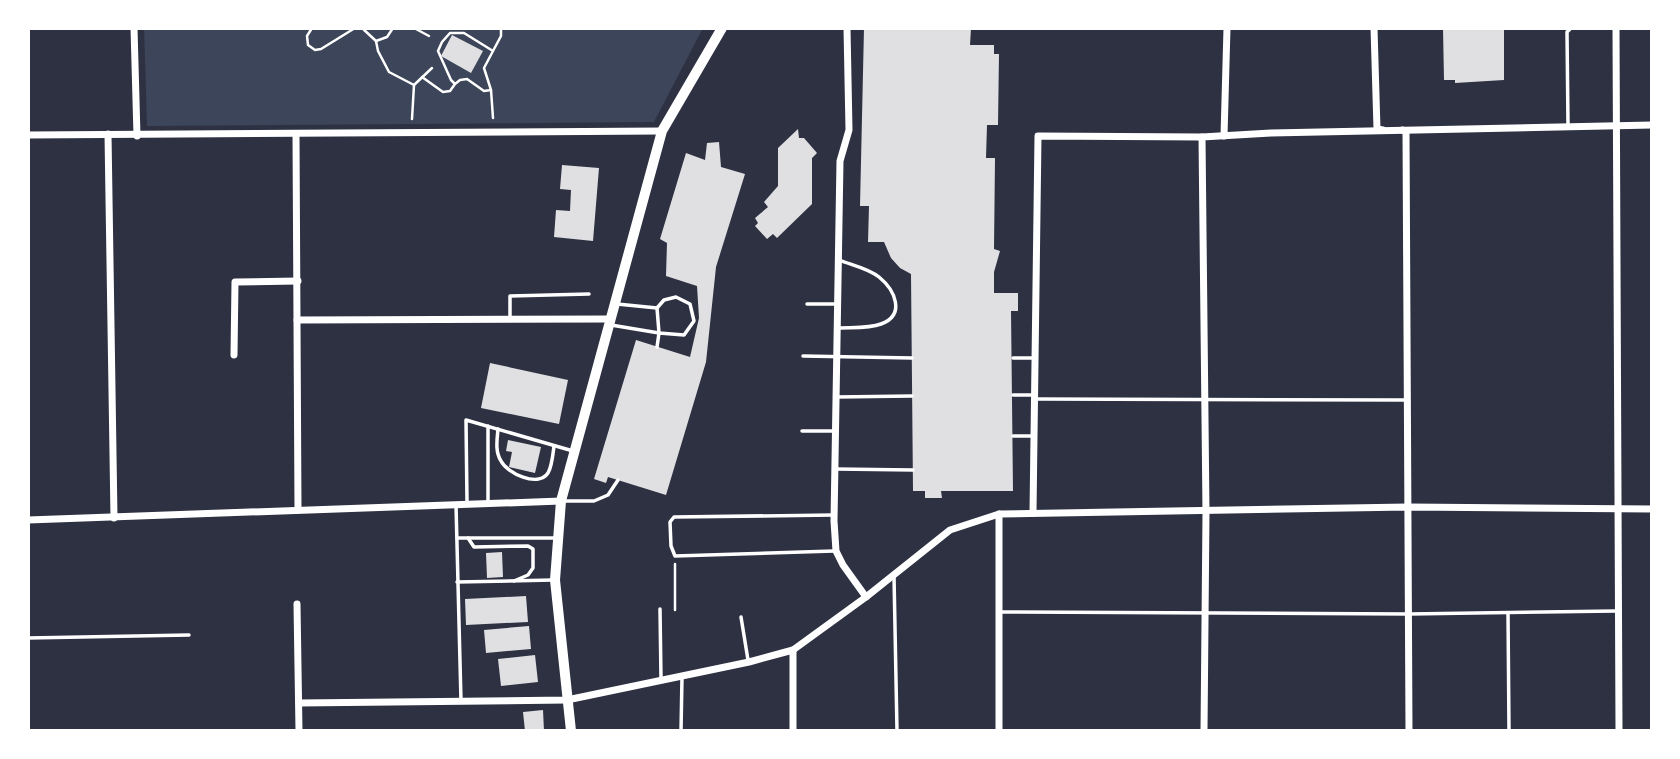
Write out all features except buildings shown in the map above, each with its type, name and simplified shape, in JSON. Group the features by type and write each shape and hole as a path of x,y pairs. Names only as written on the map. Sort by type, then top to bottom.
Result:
{"main road":[{"path":"571,731 555,580 561,501 662,131 722,28"}],"street":[{"path":"136,28 137,136"},
{"path":"847,28 849,130 840,161 834,515 836,551 866,597"},
{"path":"1224,135 1227,28"},
{"path":"1374,28 1377,129 1406,131"},
{"path":"1616,28 1619,731"},
{"path":"1033,513 1038,136 1202,137 1652,125"},
{"path":"28,135 662,131"},
{"path":"1406,131 1409,731"},
{"path":"108,134 114,518"},
{"path":"296,134 299,281 298,510"},
{"path":"1202,137 1206,512 1204,731"},
{"path":"234,355 235,282 299,281"},
{"path":"298,320 510,319 610,322"},
{"path":"28,520 561,501"},
{"path":"299,703 567,700 749,662 793,650 866,597 950,530 999,514 1408,507 1652,509"},
{"path":"999,514 999,731"},
{"path":"298,604 299,731"},
{"path":"793,650 793,731"}],"lane":[{"path":"1568,127 1567,32 1571,28"},
{"path":"837,328 881,324 897,310 897,302 878,277 838,260"},
{"path":"510,319 510,296 589,295"},
{"path":"610,322 659,333 684,335 694,320 690,304 676,297 664,300 657,308 659,333 657,346"},
{"path":"615,304 657,308"},
{"path":"807,304 838,304"},
{"path":"803,356 912,358"},
{"path":"1013,358 1035,358"},
{"path":"1013,395 1407,400"},
{"path":"836,397 912,396"},
{"path":"468,505 466,420 574,451"},
{"path":"488,426 488,503"},
{"path":"498,429 496,440 499,459 508,471 514,474 538,479 543,477 549,469 554,446"},
{"path":"802,431 836,431"},
{"path":"1013,436 1033,436"},
{"path":"835,469 913,470"},
{"path":"561,501 594,501 608,495 618,480"},
{"path":"456,505 461,701"},
{"path":"834,515 674,517 670,522 671,546 675,556 836,551"},
{"path":"457,538 557,538"},
{"path":"468,538 474,547 528,546 533,549 533,568 528,575 514,581"},
{"path":"894,575 897,731"},
{"path":"457,582 555,580"},
{"path":"660,609 661,681"},
{"path":"999,612 1409,614 1619,611"},
{"path":"1508,612 1509,731"},
{"path":"741,617 749,662"},
{"path":"28,638 189,635"},
{"path":"681,731 682,676"}],"path":[{"path":"312,28 307,36 308,45 315,50 355,28"},
{"path":"362,28 376,41 389,72 414,85"},
{"path":"376,41 387,37 393,28"},
{"path":"414,28 429,36"},
{"path":"493,118 491,90 484,68 501,36 501,28"},
{"path":"455,84 438,51 450,33 464,33 493,51"},
{"path":"412,119 414,85 432,68"},
{"path":"422,77 443,92 450,91 460,80 467,79 484,91 491,90"},
{"path":"675,556 676,610"}],"shaded area":[{"path":"144,28 703,28 654,122 147,126"}]}
